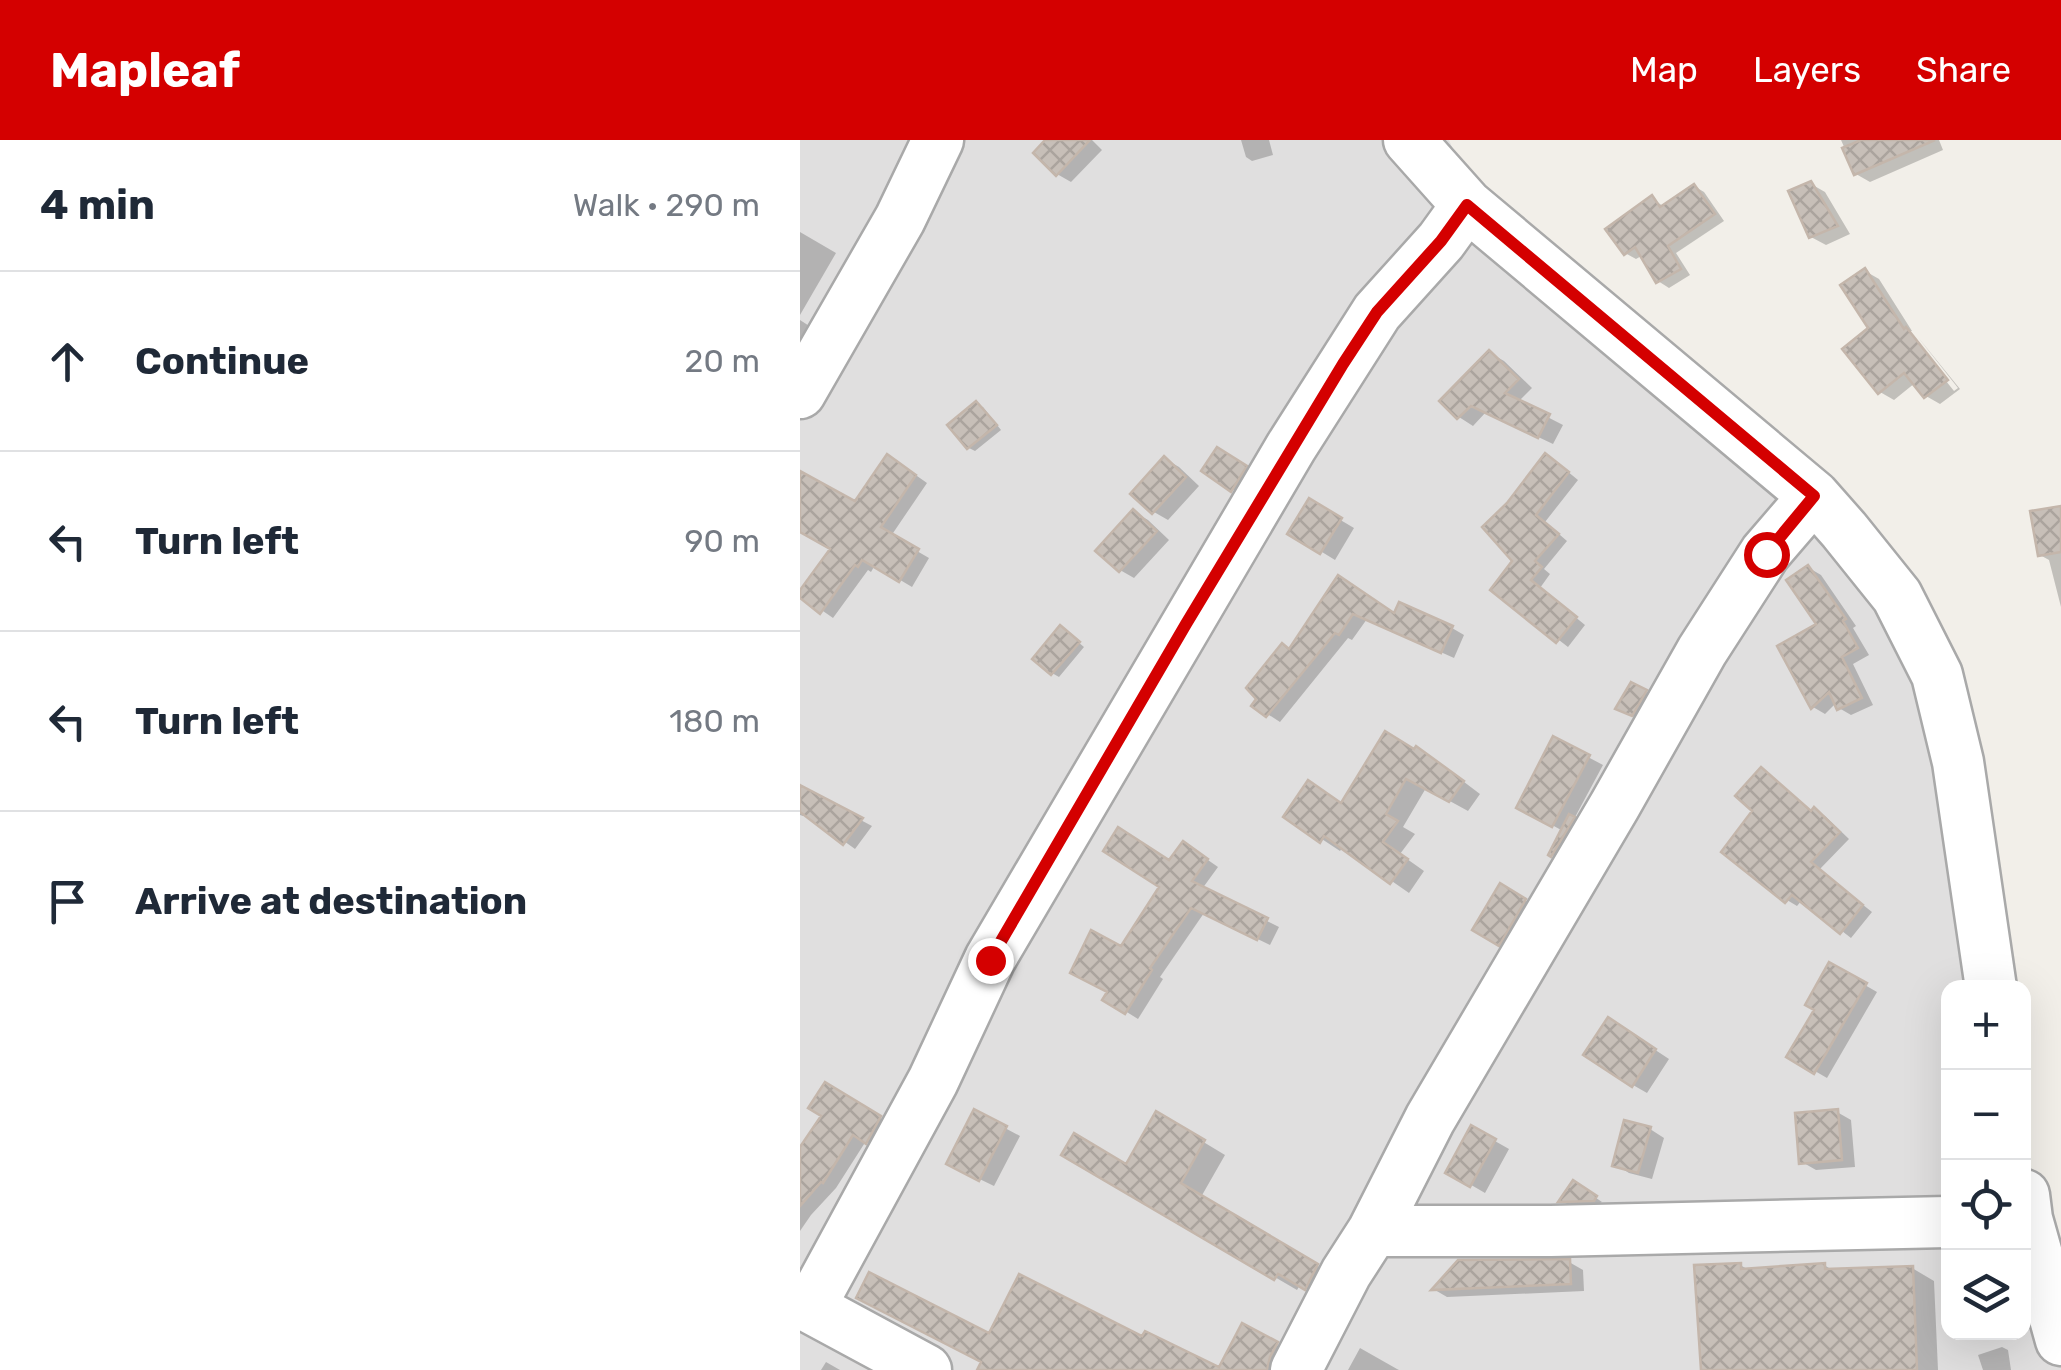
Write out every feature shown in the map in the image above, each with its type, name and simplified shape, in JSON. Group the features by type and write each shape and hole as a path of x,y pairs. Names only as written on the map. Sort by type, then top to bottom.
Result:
{"street":[{"path":"800,393 900,220 938,140"},
{"path":"1408,140 1467,205 1814,496 1898,596 1937,675 1958,762 1989,980"},
{"path":"926,1370 805,1304 933,1081 990,960 1291,448 1377,312 1441,241 1467,205"},
{"path":"1296,1370 1430,1119 1616,805 1702,651 1766,554 1814,496"},
{"path":"1373,1231 1941,1222"},
{"path":"2031,1232 2061,1340"}],"shaded area":[{"path":"800,140 1449,140 1503,269 1915,586 1993,980 1941,980 1941,1340 2031,1340 2031,1176 2061,1332 2061,1370 800,1370"}],"building":[{"path":"1045,140 1090,140 1056,176 1033,153"},
{"path":"1861,140 1935,140 1854,175 1842,148"},
{"path":"1811,181 1838,226 1809,238 1788,191"},
{"path":"1694,184 1715,214 1668,246 1681,269 1656,283 1635,247 1624,255 1605,229 1652,195 1660,207"},
{"path":"1865,268 1904,329 1948,380 1924,398 1904,373 1878,394 1842,349 1868,328 1840,285"},
{"path":"1489,350 1519,379 1505,393 1550,414 1538,438 1471,406 1457,419 1439,401"},
{"path":"976,401 997,425 967,449 947,425"},
{"path":"1217,447 1247,466 1231,492 1201,471"},
{"path":"1545,453 1569,472 1536,515 1559,534 1535,561 1542,567 1531,580 1577,617 1556,643 1490,590 1512,561 1482,527 1507,503"},
{"path":"887,454 916,475 881,527 919,549 899,582 862,560 820,614 800,598 800,590 830,549 800,532 800,471 855,501"},
{"path":"1164,456 1186,477 1152,514 1130,494"},
{"path":"1309,498 1342,518 1320,554 1287,534"},
{"path":"2061,506 2061,552 2038,556 2030,511"},
{"path":"1133,509 1157,531 1119,572 1095,551"},
{"path":"1808,565 1846,619 1843,621 1858,648 1842,657 1862,698 1837,710 1829,692 1811,709 1777,646 1816,624 1786,580"},
{"path":"1338,575 1394,613 1399,602 1453,626 1441,653 1353,614 1266,717 1251,706 1256,699 1246,688 1282,643 1289,649"},
{"path":"1060,625 1080,642 1051,675 1032,659"},
{"path":"1631,682 1647,690 1632,716 1615,709"},
{"path":"1385,731 1414,749 1416,746 1464,781 1449,802 1406,779 1386,814 1398,821 1383,842 1408,859 1390,884 1324,836 1320,843 1283,817 1308,780 1341,803"},
{"path":"1553,736 1590,755 1552,827 1516,808"},
{"path":"1761,767 1840,832 1811,862 1863,905 1840,934 1792,895 1785,903 1721,852 1752,811 1735,796"},
{"path":"800,785 863,818 843,845 800,812"},
{"path":"1569,814 1575,817 1551,857 1548,855"},
{"path":"1118,827 1169,860 1183,841 1208,859 1192,881 1268,918 1257,940 1191,908 1150,968 1125,1014 1102,1000 1107,992 1070,973 1091,930 1121,946 1159,887 1103,851"},
{"path":"1500,883 1526,899 1499,946 1472,930"},
{"path":"1829,962 1867,983 1814,1074 1786,1057 1814,1010 1805,1005"},
{"path":"1608,1017 1656,1049 1632,1087 1583,1055"},
{"path":"825,1082 881,1116 866,1144 853,1135 823,1183 800,1206 800,1147 821,1116 808,1108"},
{"path":"974,1109 1007,1126 979,1181 946,1164"},
{"path":"1838,1109 1842,1160 1799,1164 1795,1113"},
{"path":"1156,1111 1205,1140 1181,1183 1318,1264 1305,1290 1278,1274 1274,1280 1061,1155 1074,1133 1126,1164"},
{"path":"1624,1120 1651,1127 1638,1173 1612,1166"},
{"path":"1471,1125 1496,1139 1470,1187 1445,1173"},
{"path":"1573,1180 1597,1196 1594,1201 1558,1202"},
{"path":"1570,1259 1571,1284 1431,1290 1458,1260"},
{"path":"1741,1263 1741,1269 1825,1263 1825,1269 1913,1266 1917,1370 1701,1370 1694,1265"},
{"path":"869,1272 989,1333 1019,1274 1142,1336 1145,1331 1219,1367 1242,1323 1278,1342 1267,1370 977,1370 981,1362 856,1298"}],"route":[{"path":"990,960 1343,364 1377,312 1441,241 1467,205 1814,496 1766,554"}]}
